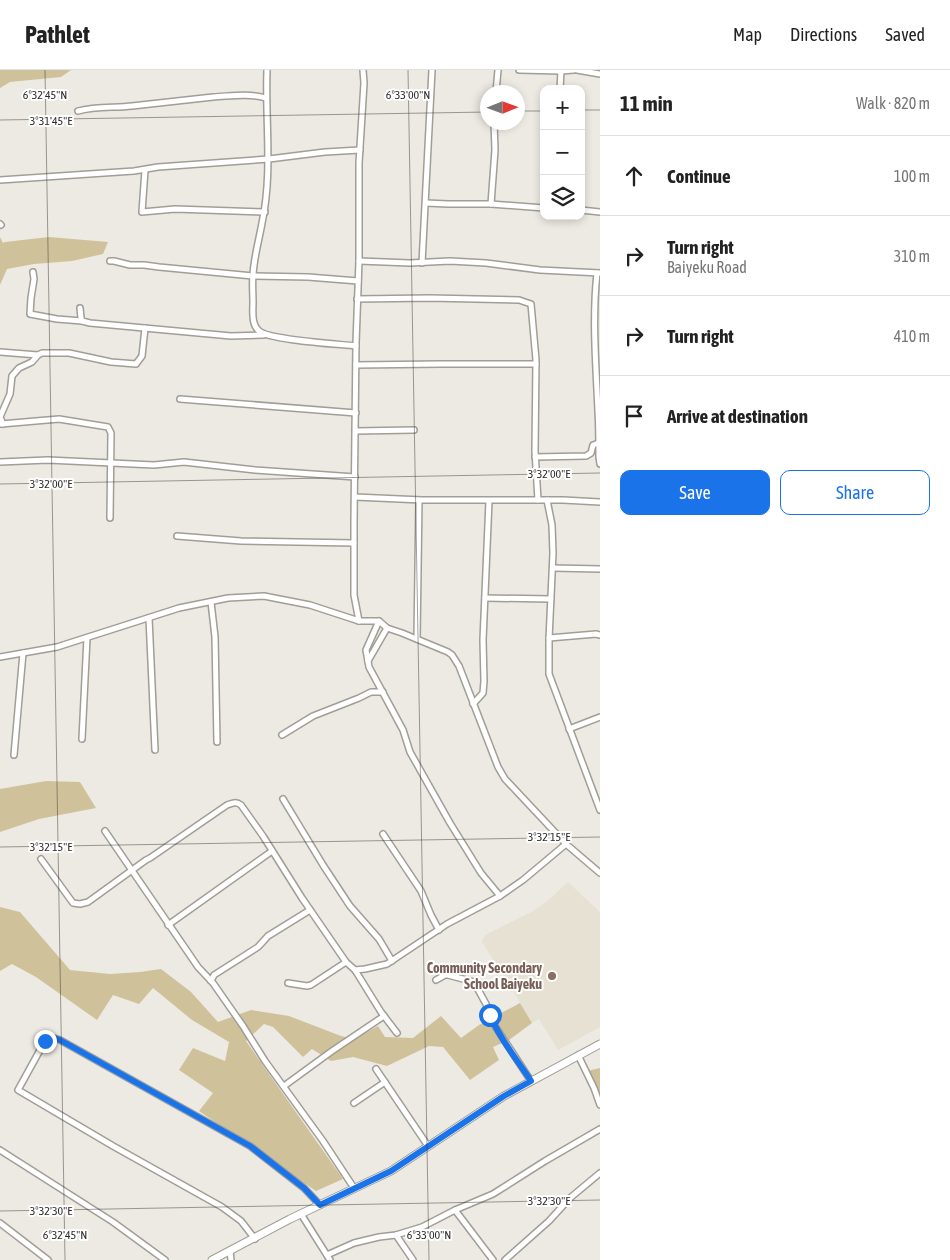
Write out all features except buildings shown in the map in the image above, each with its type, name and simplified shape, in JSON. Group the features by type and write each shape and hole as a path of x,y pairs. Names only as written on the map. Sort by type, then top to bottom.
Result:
{"main road":[{"path":"212,1260 301,1214 391,1171 504,1096 600,1044"}],"street":[{"path":"264,335 256,327 253,320 252,276 265,212 269,159 266,98 267,70"},
{"path":"360,621 354,595 354,543 359,163 364,83 363,70"},
{"path":"422,263 432,70"},
{"path":"497,85 498,70"},
{"path":"519,70 576,70 600,74"},
{"path":"560,85 561,71"},
{"path":"78,110 245,95 266,98"},
{"path":"491,204 494,130"},
{"path":"0,180 134,171 176,165 269,159 360,150"},
{"path":"145,170 142,212 176,209 265,212"},
{"path":"426,203 491,204 540,208"},
{"path":"585,210 600,212"},
{"path":"359,261 410,264 450,261 486,263 540,270 599,273 596,287 594,343 599,410 600,464"},
{"path":"110,262 252,276 308,277 358,281"},
{"path":"33,272 30,314 90,323 231,336 264,335 356,346"},
{"path":"357,298 519,300 531,304 536,364 535,457 538,500"},
{"path":"80,308 82,321"},
{"path":"0,352 38,355 42,353 69,353 111,362 136,364 142,356 145,328"},
{"path":"38,355 32,362 19,368 12,376 10,394 0,417 1,424 59,419 108,427 111,433 110,518"},
{"path":"356,365 536,364"},
{"path":"180,398 356,413"},
{"path":"356,431 414,430"},
{"path":"535,457 586,456 591,453 594,445 599,441"},
{"path":"0,462 48,460 154,465 184,462 255,470 355,477"},
{"path":"355,497 419,500 600,501"},
{"path":"417,639 419,500"},
{"path":"548,500 552,525 553,568 549,674 600,810"},
{"path":"473,704 483,693 484,681 489,501"},
{"path":"177,536 241,541 354,543"},
{"path":"553,568 600,569"},
{"path":"0,657 57,647 179,608 228,598 264,596 310,605 360,621 379,621 387,628 452,655 498,767 505,779 566,844 600,873"},
{"path":"485,598 551,598"},
{"path":"211,602 217,742"},
{"path":"149,618 154,750"},
{"path":"379,621 366,650 370,667 403,730 410,752 450,823 481,873 500,896"},
{"path":"368,662 387,628"},
{"path":"549,638 600,635"},
{"path":"82,739 87,638"},
{"path":"14,755 23,653"},
{"path":"371,692 377,681"},
{"path":"282,735 313,716 371,692 383,692"},
{"path":"569,729 600,717"},
{"path":"283,799 345,898 379,939 392,961"},
{"path":"42,859 73,904 88,902 125,876 133,873 146,860 233,802 238,803 310,910 346,962 355,970 397,1033"},
{"path":"105,831 168,925 243,1026 265,1061 354,1188"},
{"path":"383,834 421,891 439,930"},
{"path":"355,970 383,966 392,961 448,924 500,896 523,880 566,844"},
{"path":"168,925 272,851"},
{"path":"211,981 214,975 258,947 268,936 310,910"},
{"path":"288,983 306,986 317,982 346,962"},
{"path":"205,974 214,975"},
{"path":"436,980 448,975 474,982 486,1004 493,1023 531,1081"},
{"path":"284,1086 384,1016"},
{"path":"255,1239 241,1221 222,1207 18,1090 45,1041 51,1037 60,1040 250,1146 304,1188 320,1205"},
{"path":"578,1055 600,1105"},
{"path":"376,1069 428,1146"},
{"path":"354,1103 385,1082"},
{"path":"301,1214 329,1257 354,1243 396,1235 422,1227 498,1191 544,1161 600,1129"},
{"path":"0,1150 113,1222 165,1260"},
{"path":"505,1260 570,1198 600,1173"},
{"path":"455,1210 493,1260"},
{"path":"0,1223 48,1260"},
{"path":"396,1235 413,1260"},
{"path":"230,1251 230,1260"}],"shaded area":[{"path":"0,70 71,70 61,77 10,82 0,88"},
{"path":"0,237 3,243 49,237 108,242 103,254 72,261 34,264 7,269 0,285"},
{"path":"46,781 80,782 96,808 39,819 0,832 0,789"},
{"name":"Community Secondary School Baiyeku","path":"568,882 600,912 600,1027 558,1050 539,1019 532,1023 482,942 485,935 533,911"},
{"path":"0,907 20,912 70,970 110,974 161,969 191,992 218,1022 251,1010 289,1016 341,1036 354,1039 378,1026 385,1037 413,1038 441,1016 461,1038 479,1025 520,1003 532,1023 509,1040 493,1047 499,1060 470,1080 443,1047 429,1046 387,1066 353,1057 331,1061 312,1049 303,1057 273,1027 264,1024 246,1041 343,1179 316,1191 199,1111 213,1093 179,1070 193,1048 225,1061 229,1042 192,1020 153,988 139,1004 113,995 97,1020 36,977 12,964 0,971"},
{"path":"600,1068 600,1098 587,1071"}],"place":[{"name":"Community Secondary School Baiyeku","path":"552,976"}],"route":[{"path":"45,1041 51,1037 60,1040 250,1146 304,1188 320,1205 391,1171 504,1096 531,1081 504,1042 490,1015"}]}
